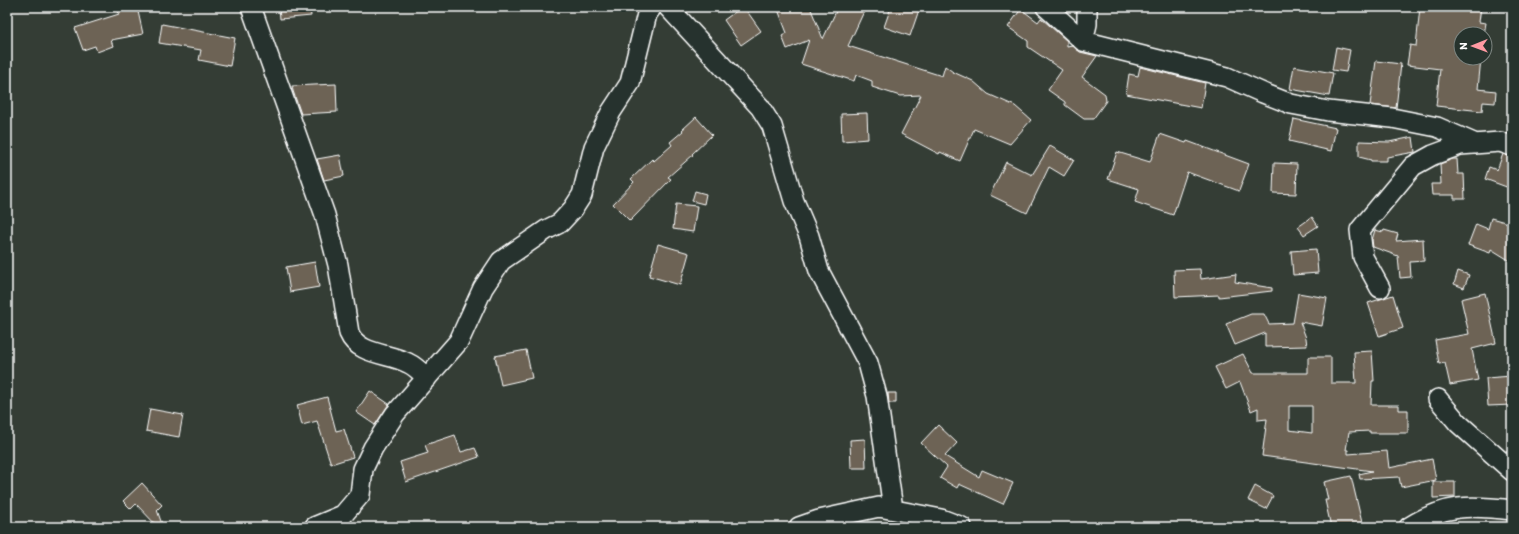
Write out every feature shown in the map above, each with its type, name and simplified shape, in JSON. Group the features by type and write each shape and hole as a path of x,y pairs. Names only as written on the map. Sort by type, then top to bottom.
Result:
{"street":[{"path":"251,7 325,215 338,265 349,333 352,339 361,347 407,362 418,369 427,378"},
{"path":"314,527 342,515 360,495 363,468 373,448 395,414 459,341 482,288 501,261 546,230 560,223 574,209 582,195 594,147 611,112 630,83 647,14 652,7"},
{"path":"668,7 760,107 772,126 794,201 809,236 819,271 868,363 877,396 892,510"},
{"path":"1046,7 1083,41 1227,77 1291,104 1328,111 1392,118 1437,127 1476,144"},
{"path":"1083,41 1087,24 1087,7"},
{"path":"1380,288 1363,257 1360,230 1413,166 1434,155 1460,145 1500,142 1512,146"},
{"path":"1438,398 1458,423 1512,471"},
{"path":"1409,527 1425,517 1450,509 1478,506 1512,510"},
{"path":"799,527 818,520 879,507 941,519 962,527"}],"building":[{"path":"116,7 137,7 143,34 111,40 113,46 97,52 95,46 83,50 75,28 119,14"},
{"path":"279,7 310,7 311,16 280,19"},
{"path":"744,7 761,31 741,45 724,20"},
{"path":"777,7 810,7 823,39 838,7 866,7 848,46 942,76 945,66 953,72 973,81 988,94 1015,106 1031,120 1010,144 974,129 960,161 940,152 939,154 901,134 921,95 900,96 872,87 872,81 856,75 854,81 801,64 809,40 787,49 782,36 787,33"},
{"path":"891,7 920,7 910,36 884,27"},
{"path":"1420,7 1481,7 1479,22 1486,23 1485,26 1453,26 1453,66 1480,66 1478,89 1496,91 1495,103 1483,102 1482,111 1436,106 1440,69 1407,65 1410,45 1416,46"},
{"path":"1021,9 1038,22 1041,18 1067,41 1067,46 1072,45 1080,52 1097,56 1082,77 1105,94 1106,101 1093,119 1084,119 1065,105 1065,102 1048,90 1062,70 1028,47 1028,41 1008,27"},
{"path":"162,24 235,38 230,66 199,60 201,50 159,43"},
{"path":"1336,47 1350,50 1346,72 1332,70"},
{"path":"1376,61 1401,64 1396,108 1370,105"},
{"path":"1294,66 1333,73 1329,96 1290,89"},
{"path":"1140,67 1205,83 1201,108 1126,94 1129,74 1138,76"},
{"path":"336,84 337,112 301,114 292,86"},
{"path":"867,113 868,139 842,141 841,114"},
{"path":"696,117 712,135 692,154 693,155 668,177 671,179 630,221 613,204 634,182 631,179 652,159 654,161 672,145 670,142"},
{"path":"1294,119 1336,128 1331,151 1289,141"},
{"path":"1160,134 1186,143 1187,141 1249,164 1239,191 1187,172 1173,215 1135,202 1139,189 1108,179 1117,152 1150,162"},
{"path":"1413,137 1415,152 1387,157 1387,161 1371,161 1359,157 1359,141 1389,142"},
{"path":"1050,146 1074,160 1064,176 1049,167 1027,213 990,195 1006,162 1032,175"},
{"path":"1503,154 1512,157 1512,189 1485,179 1489,167 1497,170"},
{"path":"340,155 344,176 324,180 317,159"},
{"path":"1457,159 1458,174 1464,174 1465,199 1454,199 1454,195 1432,195 1431,184 1441,184 1440,164"},
{"path":"1274,163 1297,164 1296,194 1273,193"},
{"path":"695,191 706,194 704,204 692,201"},
{"path":"676,204 697,206 693,232 673,229"},
{"path":"1312,217 1318,226 1304,235 1298,227"},
{"path":"1491,218 1512,224 1512,262 1491,249 1490,253 1468,245 1476,224 1488,229"},
{"path":"1375,230 1383,232 1384,230 1398,234 1396,241 1423,239 1424,261 1410,262 1411,277 1400,278 1398,256 1373,247 1372,240"},
{"path":"658,244 689,253 680,285 649,276"},
{"path":"1316,249 1318,273 1293,275 1291,251"},
{"path":"315,262 319,287 290,292 286,267"},
{"path":"1200,269 1201,279 1236,274 1235,282 1272,288 1272,291 1219,297 1219,295 1175,297 1174,270"},
{"path":"1458,271 1469,275 1464,288 1454,284"},
{"path":"1298,293 1327,298 1322,326 1300,322 1306,338 1307,346 1265,347 1265,333 1235,345 1226,324 1251,314 1264,314 1269,324 1293,323"},
{"path":"1485,293 1496,343 1472,349 1478,380 1450,385 1445,363 1439,364 1435,340 1469,334 1461,299"},
{"path":"1393,295 1403,328 1379,336 1368,303"},
{"path":"526,350 532,378 501,385 495,356"},
{"path":"1372,351 1374,381 1372,381 1371,405 1399,405 1399,410 1408,410 1408,433 1370,433 1370,431 1349,432 1346,450 1348,450 1348,454 1387,451 1389,468 1432,459 1436,480 1401,487 1399,477 1360,479 1359,474 1372,471 1262,456 1267,419 1258,420 1258,408 1251,411 1240,382 1226,389 1215,367 1243,354 1253,373 1308,373 1308,357 1331,357 1331,383 1356,383 1354,352","holes":["1289,406 1312,406 1312,433 1289,430"]},
{"path":"1512,376 1512,405 1488,406 1486,378"},
{"path":"370,391 389,404 375,425 356,412"},
{"path":"888,393 896,393 896,403 889,403"},
{"path":"327,397 336,431 344,429 353,457 331,464 317,421 302,425 297,405"},
{"path":"150,409 183,415 179,437 146,431"},
{"path":"938,425 957,443 945,456 979,477 982,470 1013,483 1003,504 959,484 957,488 940,478 947,467 921,443"},
{"path":"455,435 461,452 475,448 479,457 406,482 400,462 428,453 425,445"},
{"path":"865,439 866,468 851,468 850,440"},
{"path":"1351,476 1363,527 1331,527 1325,500 1328,500 1324,482"},
{"path":"1433,482 1455,482 1455,497 1433,498"},
{"path":"142,483 162,505 157,510 163,527 158,527 136,504 131,509 123,501"},
{"path":"1255,486 1273,496 1266,509 1248,500"}]}
